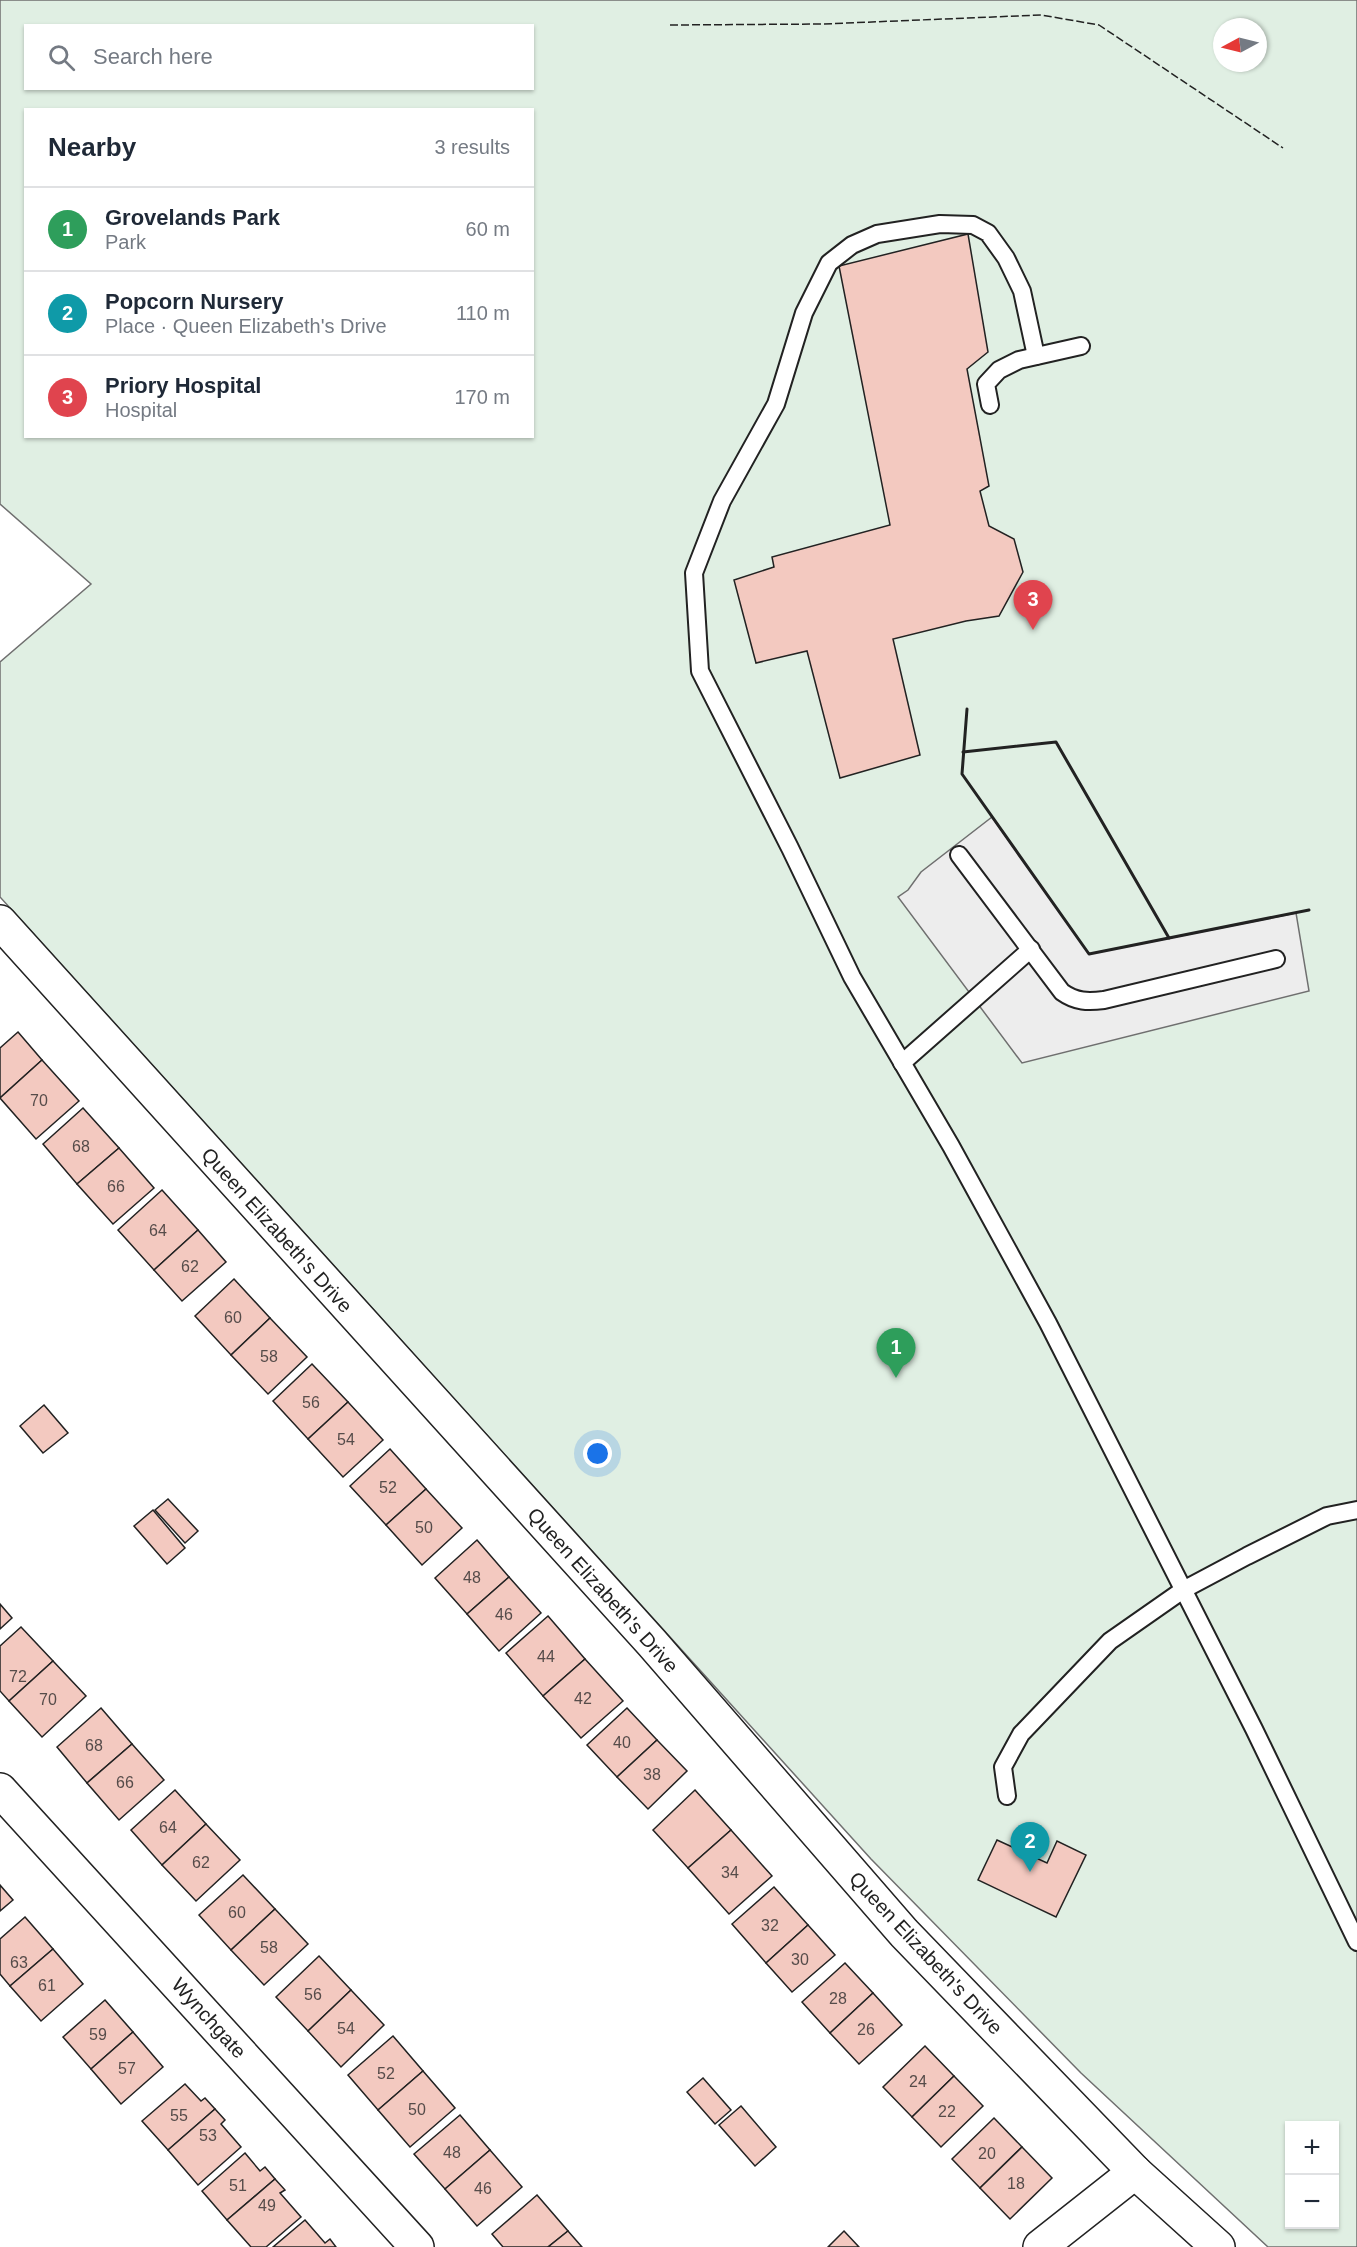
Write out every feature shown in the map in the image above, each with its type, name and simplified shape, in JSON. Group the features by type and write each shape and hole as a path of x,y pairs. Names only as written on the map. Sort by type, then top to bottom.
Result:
{"street":[{"name":"Queen Elizabeth's Drive","path":"0,922 651,1643 904,1933 1135,2172 1218,2247"},
{"name":"Wynchgate","path":"0,1790 417,2247"},
{"path":"1040,2247 1135,2172"}],"lane":[{"path":"1036,356 1022,291 1006,258 988,233 972,225 940,224 877,234 852,245 829,263 804,313 776,404 722,501 694,573 700,671 852,976 1048,1323 1254,1729 1357,1942"},
{"path":"990,405 986,384 999,370 1019,360 1082,346"},
{"path":"959,855 1062,992 1070,998 1086,1002 1104,1000 1276,959"},
{"path":"902,1063 1031,950"},
{"path":"1007,1796 1003,1767 1021,1734 1110,1641 1184,1590 1327,1516 1357,1510"}],"green space":[{"path":"0,0 1357,0 1357,2247 1268,2247 1081,2073 871,1859 0,897 0,662 91,584 0,504"}],"shaded area":[{"path":"992,817 1089,954 1296,913 1309,991 1022,1063 898,897 908,890 921,872"}],"building":[{"path":"968,234 988,352 967,369 989,486 980,491 989,526 1014,539 1023,572 999,616 966,621 893,639 920,755 840,778 807,651 756,663 734,580 774,567 772,557 890,525 839,266"},
{"path":"18,1032 42,1060 0,1098 0,1048"},
{"path":"42,1060 79,1101 36,1139 0,1098"},
{"path":"83,1108 119,1148 77,1184 43,1144"},
{"path":"119,1148 154,1188 113,1224 77,1184"},
{"path":"162,1190 198,1230 154,1270 118,1230"},
{"path":"198,1230 226,1262 182,1301 154,1270"},
{"path":"234,1279 270,1318 231,1355 195,1316"},
{"path":"270,1318 307,1357 268,1394 231,1355"},
{"path":"312,1364 348,1402 308,1439 273,1401"},
{"path":"348,1402 383,1440 343,1477 308,1439"},
{"path":"44,1405 68,1433 43,1453 20,1426"},
{"path":"390,1449 426,1489 386,1525 350,1486"},
{"path":"426,1489 462,1528 422,1565 386,1525"},
{"path":"168,1499 198,1531 185,1543 155,1510"},
{"path":"153,1510 185,1548 167,1564 134,1526"},
{"path":"477,1540 509,1577 467,1614 435,1578"},
{"path":"509,1577 541,1613 499,1651 467,1614"},
{"path":"0,1604 12,1618 0,1629"},
{"path":"548,1616 585,1659 543,1696 506,1653"},
{"path":"21,1627 53,1661 9,1701 0,1691 0,1646"},
{"path":"585,1659 623,1701 581,1738 543,1696"},
{"path":"53,1661 86,1696 42,1737 9,1701"},
{"path":"101,1708 132,1744 87,1783 57,1747"},
{"path":"627,1708 657,1740 617,1777 587,1745"},
{"path":"657,1740 687,1771 648,1809 617,1777"},
{"path":"132,1744 164,1780 119,1820 87,1783"},
{"path":"175,1790 206,1824 162,1865 131,1830"},
{"path":"695,1790 731,1830 688,1868 653,1830"},
{"path":"206,1824 240,1860 196,1901 162,1865"},
{"path":"731,1830 772,1876 729,1914 688,1868"},
{"path":"997,1840 1047,1863 1057,1841 1086,1855 1056,1917 978,1880"},
{"path":"243,1875 275,1909 231,1950 199,1915"},
{"path":"0,1885 13,1900 0,1911"},
{"path":"774,1887 808,1925 766,1963 732,1924"},
{"path":"275,1909 308,1944 264,1985 231,1950"},
{"path":"25,1917 53,1949 10,1986 0,1974 0,1939"},
{"path":"808,1925 835,1955 792,1992 766,1963"},
{"path":"53,1949 83,1984 41,2021 10,1986"},
{"path":"319,1956 351,1990 308,2031 276,1997"},
{"path":"845,1963 873,1993 830,2033 802,2002"},
{"path":"351,1990 384,2025 341,2067 308,2031"},
{"path":"873,1993 902,2025 859,2064 830,2033"},
{"path":"105,2000 133,2032 91,2069 63,2037"},
{"path":"133,2032 163,2067 121,2104 91,2069"},
{"path":"393,2036 423,2071 378,2110 348,2075"},
{"path":"925,2046 954,2076 912,2117 883,2087"},
{"path":"423,2071 455,2108 410,2147 378,2110"},
{"path":"954,2076 983,2106 941,2147 912,2117"},
{"path":"703,2078 731,2110 715,2124 687,2092"},
{"path":"185,2084 201,2101 205,2098 215,2109 168,2150 142,2121"},
{"path":"741,2106 776,2147 755,2166 719,2125"},
{"path":"215,2109 225,2120 221,2124 241,2147 198,2185 168,2150"},
{"path":"460,2115 490,2150 445,2189 414,2154"},
{"path":"994,2118 1022,2147 980,2188 952,2159"},
{"path":"1022,2147 1052,2178 1010,2219 980,2188"},
{"path":"490,2150 522,2187 477,2226 445,2189"},
{"path":"245,2153 260,2171 265,2167 275,2179 227,2220 202,2191"},
{"path":"275,2179 285,2190 280,2193 301,2217 266,2247 251,2247 227,2220"},
{"path":"537,2195 568,2231 548,2247 503,2247 492,2234"},
{"path":"305,2220 325,2243 330,2239 336,2247 273,2247"},
{"path":"568,2231 582,2247 548,2247"},
{"path":"844,2231 859,2247 828,2247"}],"fence":[{"path":"670,25 823,24 1041,15 1099,25 1283,148"}],"wall":[{"path":"967,709 962,774 1089,954 1309,910"},
{"path":"963,752 1056,742 1169,938"}],"place":[{"name":"Priory Hospital","path":"1033,630"},
{"name":"Grovelands Park","path":"896,1378"},
{"name":"Popcorn Nursery","path":"1030,1872"}]}
